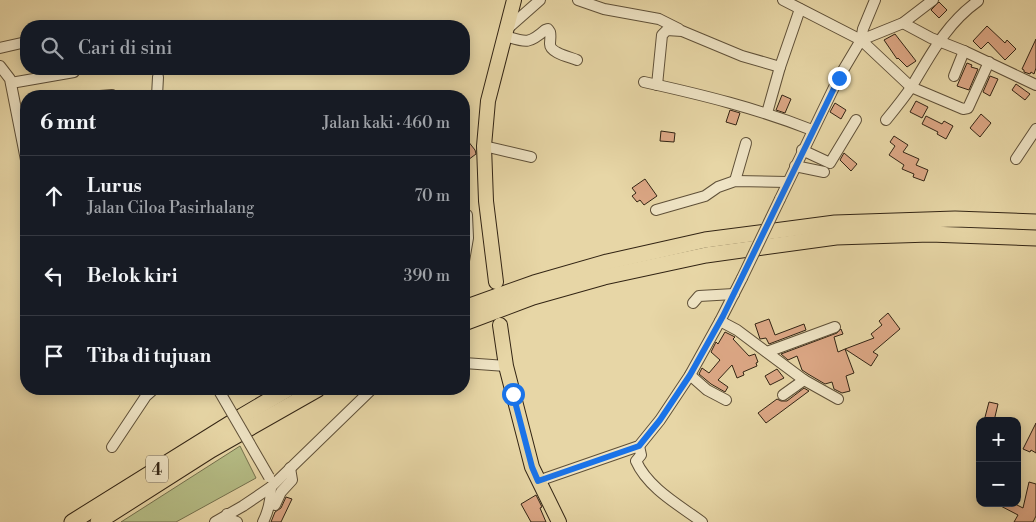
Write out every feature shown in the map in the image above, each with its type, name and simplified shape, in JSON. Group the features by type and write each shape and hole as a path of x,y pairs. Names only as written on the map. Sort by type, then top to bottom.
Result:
{"highway":[{"path":"470,306 534,283 607,262 705,240 835,223 955,219 1036,222"},
{"path":"470,321 533,297 604,277 706,255 836,237 930,234 1036,238"},
{"name":"4","path":"72,522 278,395"},
{"name":"4","path":"98,522 211,450 307,395"}],"main road":[{"path":"496,282 486,201 484,146 488,102 514,0"},
{"path":"500,325 506,366 528,455 538,481 559,522"}],"street":[{"path":"540,0 506,33 526,42 534,40 545,30 548,30 550,32 549,45 551,48 577,60"},
{"path":"578,0 604,9 659,19 682,31 742,56 780,67"},
{"path":"783,0 861,40 911,86 966,109 989,62"},
{"path":"538,481 639,446 660,420 690,375 734,294 812,130 861,40 863,29 875,0"},
{"path":"861,40 903,23 933,0"},
{"path":"886,120 911,86 950,25 964,11 978,1"},
{"path":"767,113 780,67 800,9"},
{"path":"903,23 931,38 989,62 1036,85"},
{"path":"657,85 662,35 667,30 682,31"},
{"path":"0,48 20,43"},
{"path":"954,76 964,51"},
{"path":"0,66 9,76 20,111"},
{"path":"11,83 57,75"},
{"path":"157,90 158,77"},
{"path":"644,82 731,102 812,130"},
{"path":"802,150 830,163 856,120"},
{"path":"1016,159 1036,129"},
{"path":"735,181 746,144"},
{"path":"484,146 531,157"},
{"path":"795,166 824,172"},
{"path":"656,210 705,196 718,187 735,181 787,182"},
{"path":"693,303 699,296 734,294"},
{"path":"720,321 737,330 804,380 838,399"},
{"path":"767,352 835,327"},
{"path":"470,363 506,366"},
{"path":"690,375 707,390 726,400"},
{"path":"783,396 804,380"},
{"path":"112,447 147,395"},
{"path":"221,395 271,483 271,501 263,522"},
{"path":"214,522 231,519 243,506 290,468 366,395"},
{"path":"639,446 641,455 636,461 650,482 702,522"},
{"path":"275,505 281,492 292,480 290,468"}],"green space":[{"path":"240,446 256,478 176,522 121,522"}],"building":[{"path":"939,2 947,10 939,18 931,10"},
{"path":"987,26 1005,43 1007,40 1016,49 1005,60 988,42 981,49 973,41"},
{"path":"895,34 916,61 907,67 897,59 884,40"},
{"path":"1036,39 1036,68 1034,74 1031,72 1030,74 1022,69"},
{"path":"967,63 972,65 971,67 978,69 969,90 957,86"},
{"path":"990,76 998,79 990,96 983,92"},
{"path":"1016,84 1030,94 1025,100 1012,90"},
{"path":"782,95 791,99 785,113 776,110"},
{"path":"916,101 928,107 922,118 910,112"},
{"path":"835,103 846,110 841,119 830,112"},
{"path":"730,110 740,113 736,125 726,122"},
{"path":"981,114 991,123 980,137 970,128"},
{"path":"926,116 942,124 944,121 953,126 946,139 937,134 938,132 922,124"},
{"path":"661,131 675,133 674,142 660,141"},
{"path":"894,136 908,145 903,152 919,159 916,165 928,170 924,181 913,177 914,174 902,169 904,165 889,155 895,146 890,142"},
{"path":"470,144 475,150 476,154 470,158"},
{"path":"844,153 857,164 851,171 840,160"},
{"path":"645,179 657,196 644,205 640,200 637,202 632,196 636,193 632,188"},
{"path":"888,313 900,329 873,352 878,355 871,366 845,349 874,338 871,334 882,325 879,321"},
{"path":"769,319 775,335 804,324 806,330 769,344 766,338 760,339 755,324"},
{"path":"841,329 843,334 834,337 838,352 845,349 854,373 846,376 850,391 842,393 834,389 832,382 825,384 808,374 802,370 797,356 788,360 781,354 837,333"},
{"path":"725,332 735,337 733,339 749,356 755,354 758,362 756,363 757,366 743,372 744,375 737,378 732,365 718,380 728,387 725,392 699,374 702,368 709,373 720,360 711,352 716,342 718,344"},
{"path":"777,369 784,378 770,385 765,376"},
{"path":"804,388 809,391 766,423 758,413 777,399 787,401"},
{"path":"989,402 998,404 995,417 985,417"},
{"path":"1036,423 1036,453 1023,449"},
{"path":"1029,482 1036,484 1036,516 1033,522 1014,522 1018,515 1003,507 1023,508"},
{"path":"536,495 546,522 531,522 521,504"},
{"path":"286,497 292,499 281,522 271,522 275,512 281,508"}],"route":[{"path":"513,394 528,455 538,481 639,446 660,420 690,375 720,321 839,78"}]}
